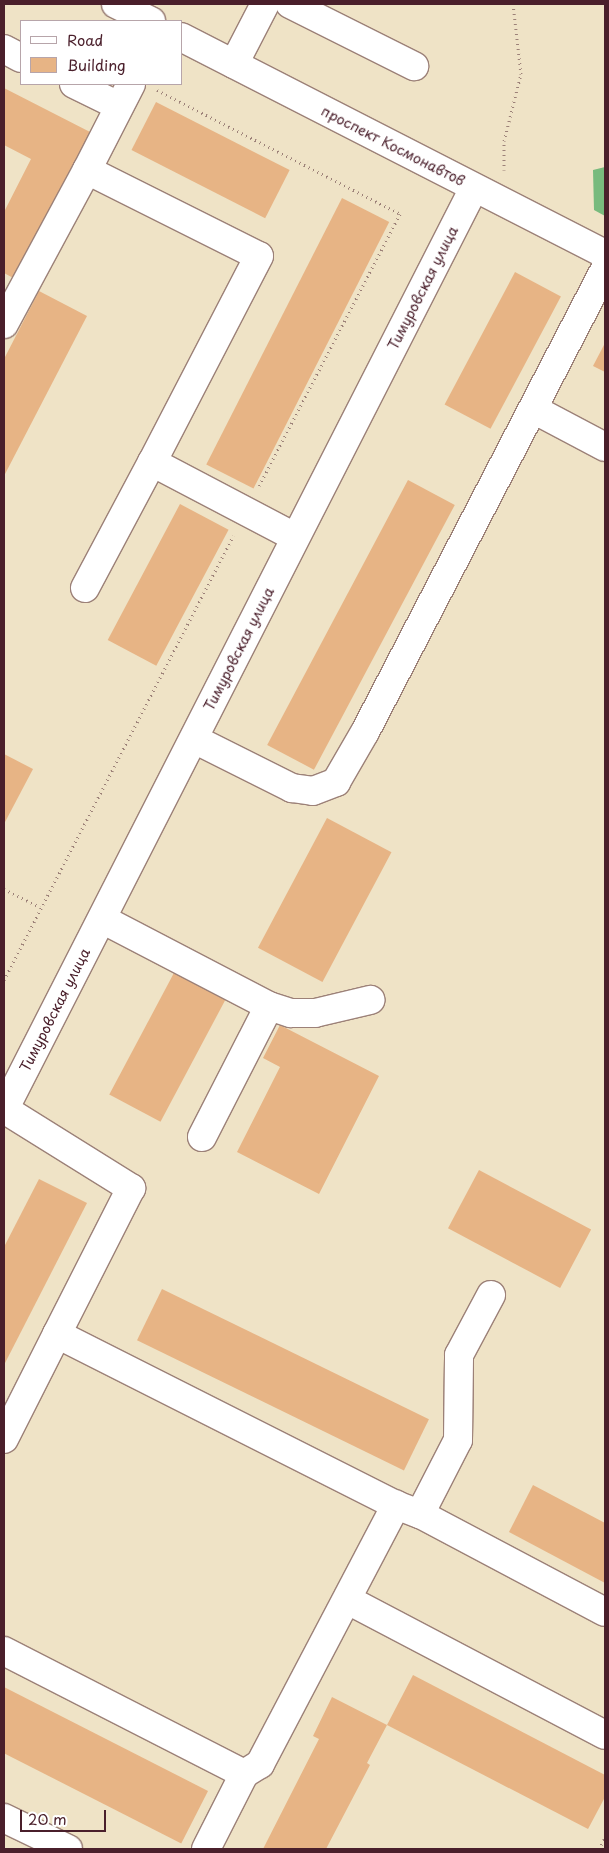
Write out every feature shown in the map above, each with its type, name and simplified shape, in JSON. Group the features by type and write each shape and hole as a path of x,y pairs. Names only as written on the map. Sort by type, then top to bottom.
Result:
{"street":[{"path":"116,4 149,20"},
{"path":"234,64 265,4"},
{"path":"290,4 414,66"},
{"name":"проспект Космонавтов","path":"182,38 605,254"},
{"path":"4,49 20,57"},
{"path":"4,324 87,170 135,93 81,85"},
{"path":"85,588 258,256 87,170"},
{"name":"Тимуровская улица","path":"4,1110 474,188"},
{"path":"194,739 292,788 313,791 336,782 370,724 605,269"},
{"path":"533,409 605,446"},
{"path":"152,462 295,537"},
{"path":"102,919 269,1006 291,1013 315,1014 370,1000"},
{"path":"202,1137 269,1006"},
{"path":"4,1110 131,1188 4,1439"},
{"path":"206,1849 244,1774 260,1764 348,1600 408,1510 458,1440 459,1355 491,1295"},
{"path":"57,1334 408,1510 605,1612"},
{"path":"348,1600 605,1735"},
{"path":"4,1651 244,1774"},
{"path":"4,1818 68,1849"}],"path":[{"path":"505,203 504,141 521,74 512,4"},
{"path":"4,980 40,907 400,214 135,93"},
{"path":"4,889 40,907"},
{"path":"599,1849 605,1837"}],"green space":[{"path":"605,167 605,216 594,210 593,170"}],"building":[{"path":"4,88 92,133 17,280 4,273 4,212 31,159 4,145"},
{"path":"156,102 290,170 265,218 131,150"},
{"path":"342,198 389,222 253,488 206,464"},
{"path":"515,272 561,296 490,429 445,404"},
{"path":"39,291 87,316 4,476 4,359"},
{"path":"605,343 605,372 593,366"},
{"path":"408,480 455,505 314,770 267,745"},
{"path":"180,504 229,530 156,666 108,640"},
{"path":"4,754 33,769 4,824"},
{"path":"327,818 391,852 322,982 258,948"},
{"path":"175,971 226,998 160,1122 109,1095"},
{"path":"280,1025 379,1076 319,1194 237,1152 280,1067 263,1058"},
{"path":"479,1170 591,1230 560,1288 448,1228"},
{"path":"39,1179 87,1203 4,1365 4,1247"},
{"path":"162,1289 429,1419 404,1470 137,1340"},
{"path":"533,1485 605,1523 605,1583 509,1532"},
{"path":"413,1675 605,1775 605,1797 588,1829 387,1725"},
{"path":"4,1687 208,1791 181,1844 4,1753"},
{"path":"332,1697 387,1725 367,1763 370,1765 326,1849 263,1849 319,1739 313,1736"}]}
